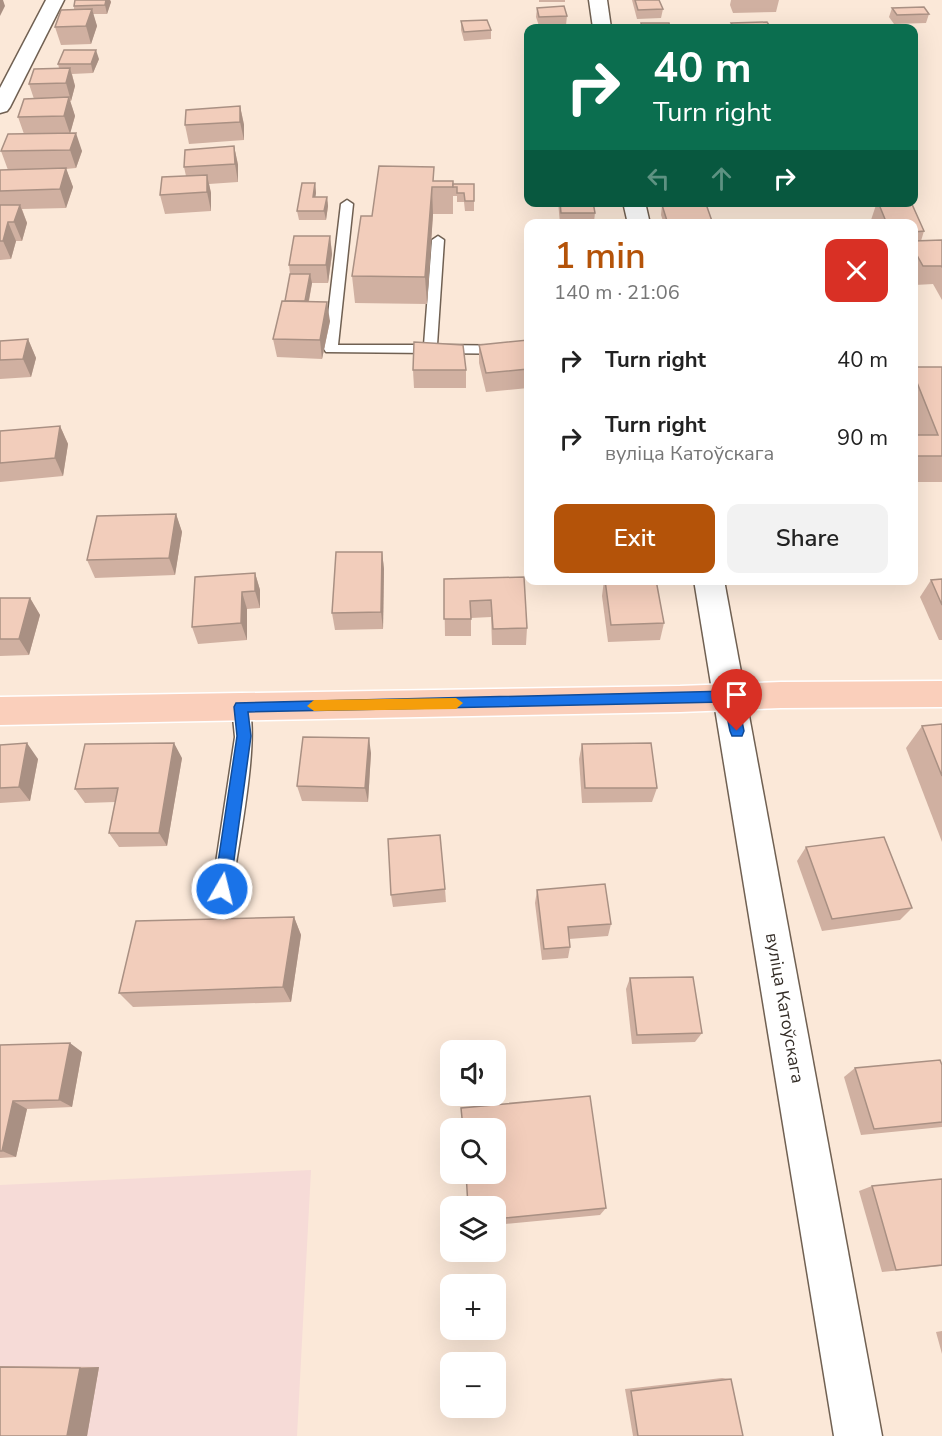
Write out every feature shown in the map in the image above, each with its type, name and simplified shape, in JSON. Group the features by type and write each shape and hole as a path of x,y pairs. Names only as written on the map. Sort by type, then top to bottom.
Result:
{"main road":[{"path":"0,711 942,694"}],"street":[{"path":"0,107 55,0"},
{"path":"598,0 601,24"},
{"name":"вуліца Катоўскага","path":"711,585 858,1436"}],"lane":[{"path":"347,204 331,349 524,350"},
{"path":"430,349 438,240"},
{"path":"222,889 244,736 241,707"}],"shaded area":[{"path":"311,1170 297,1436 0,1436 0,1185"}],"building":[{"path":"75,0 106,0 105,5 74,6"},
{"path":"635,0 659,0 663,9 638,10"},
{"path":"564,6 567,16 539,17 537,8"},
{"path":"924,7 929,14 897,15 892,8"},
{"path":"92,9 86,26 55,27 61,10"},
{"path":"487,20 491,30 464,32 461,21"},
{"path":"767,22 768,24 732,24"},
{"path":"641,23 669,24 641,24"},
{"path":"64,50 96,50 91,64 58,64"},
{"path":"70,68 66,83 29,84 34,69"},
{"path":"69,97 64,116 18,117 24,99"},
{"path":"240,106 240,122 185,125 186,110"},
{"path":"76,133 70,150 1,151 8,134"},
{"path":"234,146 235,164 184,167 185,150"},
{"path":"379,166 434,167 433,181 453,181 453,187 432,187 425,277 352,276 361,216 372,216"},
{"path":"66,168 60,189 0,191 0,170"},
{"path":"207,175 207,192 160,195 162,177"},
{"path":"302,183 315,183 313,197 327,197 324,211 297,211"},
{"path":"453,184 474,184 474,201 465,201 464,193 457,193 457,187 453,187"},
{"path":"0,205 20,205 14,222 8,222 3,241 0,241"},
{"path":"560,207 594,207 595,213 561,213"},
{"path":"663,207 707,207 711,219 666,219"},
{"path":"880,207 913,207 924,231 918,232 918,219 885,219"},
{"path":"294,236 330,236 326,265 289,265"},
{"path":"942,240 942,267 923,266 918,257 918,241"},
{"path":"290,274 310,274 305,301 285,301"},
{"path":"282,301 327,302 320,340 273,339"},
{"path":"28,339 23,359 0,360 0,341"},
{"path":"524,340 524,369 486,373 479,345"},
{"path":"414,342 463,345 466,370 413,370"},
{"path":"918,367 942,367 942,456 918,456 918,435 938,435 918,385"},
{"path":"60,426 55,458 0,463 0,431"},
{"path":"176,514 169,558 87,560 97,516"},
{"path":"336,552 382,552 381,612 332,613"},
{"path":"255,573 255,591 242,592 241,623 192,627 195,577"},
{"path":"524,577 527,628 493,629 491,600 470,601 471,619 444,619 444,579"},
{"path":"942,579 942,605 931,580"},
{"path":"606,585 657,585 664,623 611,625"},
{"path":"0,598 30,598 19,639 0,639"},
{"path":"942,724 942,776 922,726"},
{"path":"303,737 369,738 365,788 297,786"},
{"path":"27,743 19,787 0,788 0,745"},
{"path":"174,743 159,833 109,833 118,788 75,789 85,744"},
{"path":"651,743 657,788 585,788 582,744"},
{"path":"440,835 445,889 391,895 388,839"},
{"path":"884,837 912,908 832,919 806,847"},
{"path":"605,884 611,924 568,927 570,947 544,949 537,890"},
{"path":"294,917 283,987 119,993 136,921"},
{"path":"693,977 702,1033 637,1035 630,978"},
{"path":"70,1043 59,1100 13,1101 2,1151 0,1151 0,1045"},
{"path":"940,1060 942,1065 942,1122 874,1129 855,1068"},
{"path":"590,1096 606,1208 506,1218 506,1196 467,1196 467,1184 506,1184 506,1118 462,1118 461,1108 506,1106 506,1104"},
{"path":"942,1179 942,1265 896,1270 872,1186"},
{"path":"0,1367 80,1368 67,1436 0,1436"},
{"path":"731,1379 743,1436 638,1436 631,1391"}],"slow traffic":[{"path":"314,706 456,703"}],"route":[{"path":"222,889 244,736 241,707 730,697 737,731"}]}
